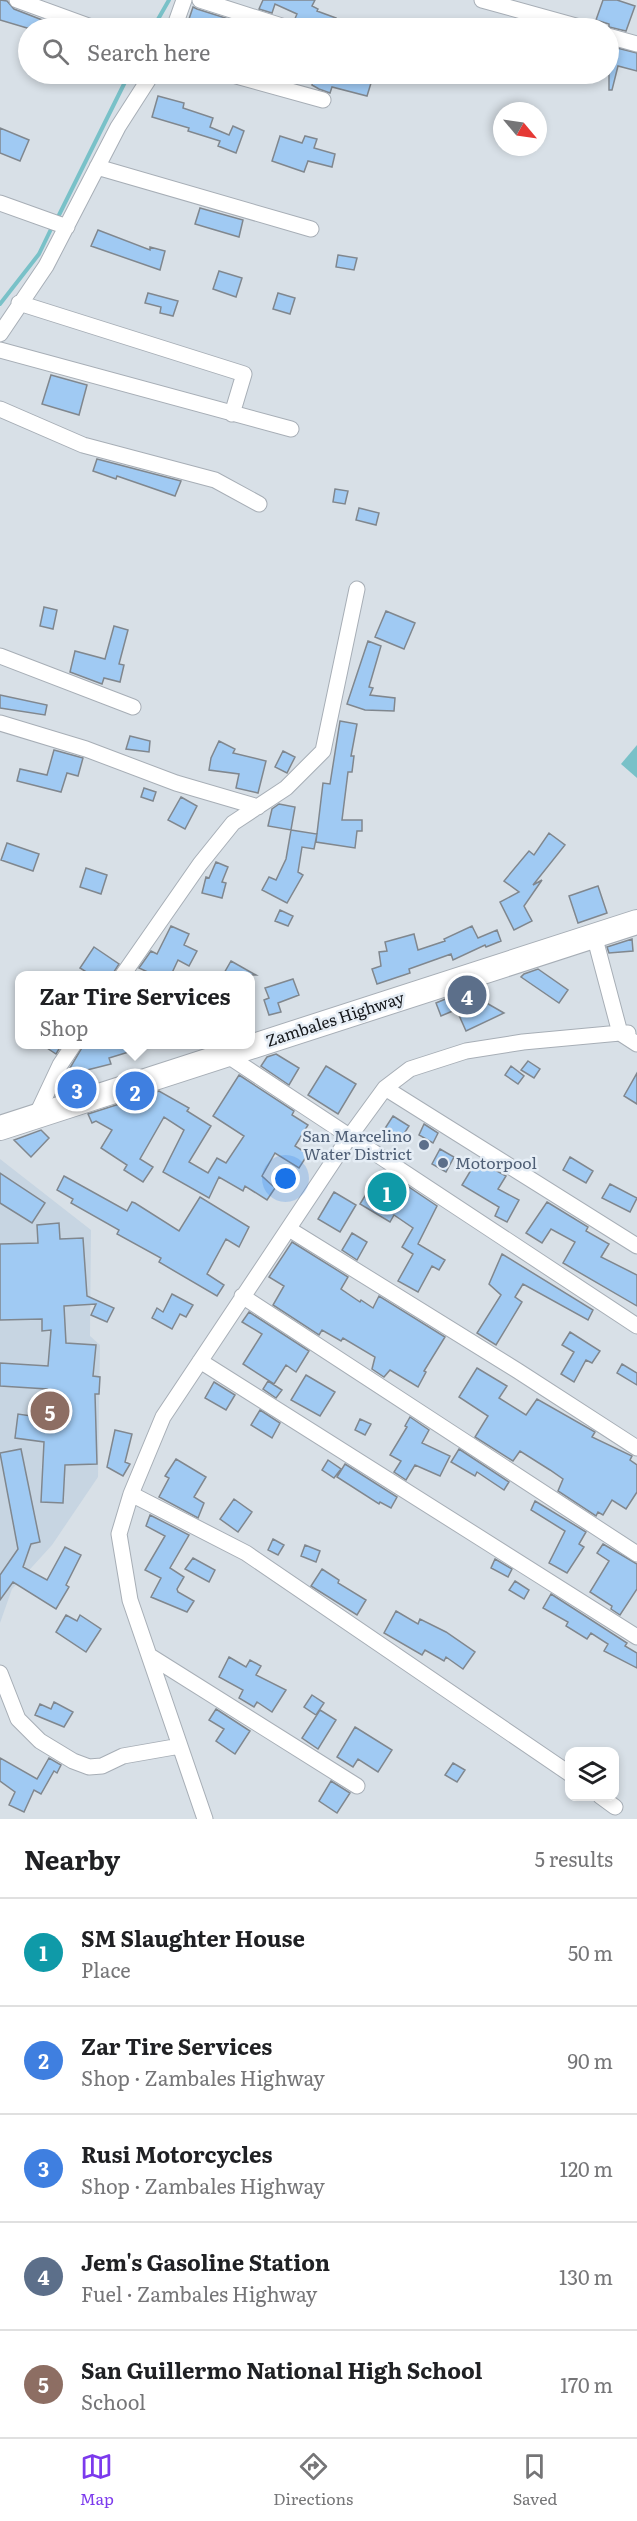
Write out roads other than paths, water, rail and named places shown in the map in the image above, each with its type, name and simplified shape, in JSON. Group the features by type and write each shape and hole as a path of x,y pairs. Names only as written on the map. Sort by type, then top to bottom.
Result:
{"main road":[{"name":"Zambales Highway","path":"255,1044 637,922"},
{"name":"Zambales Highway","path":"0,1128 241,1049"}],"street":[{"path":"17,0 66,18"},
{"path":"178,18 184,0"},
{"path":"200,0 257,18"},
{"path":"482,0 547,18"},
{"path":"619,39 637,44"},
{"path":"0,334 46,266 59,224 97,167 146,84"},
{"path":"265,84 323,100"},
{"path":"97,167 311,229"},
{"path":"0,203 59,224"},
{"path":"19,303 244,374 232,414"},
{"path":"0,350 291,429"},
{"path":"0,409 83,445 215,480 259,504"},
{"path":"125,971 200,864 233,823 286,788 323,751 357,590"},
{"path":"0,656 133,706"},
{"path":"0,723 86,749 176,783 258,807"},
{"path":"594,935 620,1034 637,1044"},
{"path":"205,1819 130,1600 119,1534 131,1494 163,1417 350,1136 386,1088 410,1069 441,1057 523,1042 637,1032"},
{"path":"36,1116 60,1065 71,1049"},
{"path":"225,1054 637,1326"},
{"path":"386,1088 637,1246"},
{"path":"289,1229 637,1448"},
{"path":"242,1296 637,1554"},
{"path":"200,1361 637,1637"},
{"path":"131,1494 246,1553 565,1771"},
{"path":"150,1656 357,1786"},
{"path":"0,1673 18,1719 40,1741 72,1761 89,1767 102,1766 123,1756 180,1746"},
{"path":"606,1801 615,1807"}],"water":[{"path":"637,745 637,778 621,764"}],"waterway":[{"path":"159,18 169,0"},
{"path":"57,219 124,84"},
{"path":"0,304 39,254 53,225"}],"place":[{"name":"Jem's Gasoline Station","path":"467,995"},
{"name":"Rusi Motorcycles","path":"77,1089"},
{"name":"Zar Tire Services","path":"135,1091"},
{"name":"San Marcelino Water District","path":"424,1145"},
{"name":"Motorpool","path":"443,1163"},
{"name":"SM Slaughter House","path":"387,1192"},
{"name":"San Guillermo National High School","path":"50,1411"}]}
